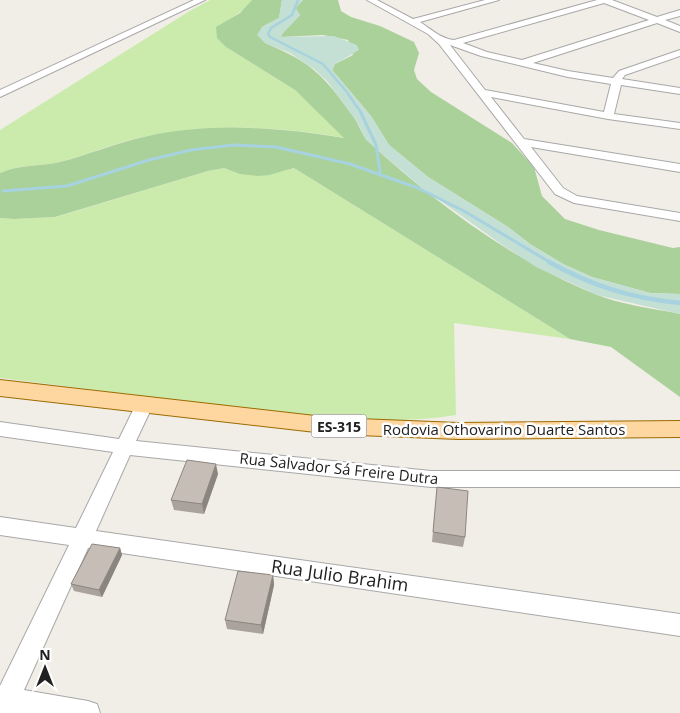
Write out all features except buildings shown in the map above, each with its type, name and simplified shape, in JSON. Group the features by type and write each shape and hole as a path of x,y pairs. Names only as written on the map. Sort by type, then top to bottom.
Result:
{"main road":[{"name":"Rodovia Othovarino Duarte Santos","path":"0,388 334,426 458,430 680,430"}],"street":[{"path":"0,94 201,0"},
{"path":"374,0 435,35 452,48 469,50 522,64 617,83 680,91"},
{"path":"411,22 494,0"},
{"path":"452,48 605,0 680,29"},
{"path":"522,64 680,13"},
{"path":"452,48 481,92 555,188 568,197 680,217"},
{"path":"608,116 618,77 622,73 680,53"},
{"path":"481,92 608,116 680,126"},
{"path":"519,142 680,168"},
{"path":"88,713 3,704 84,538 144,405"},
{"name":"Rua Salvador Sá Freire Dutra","path":"0,430 125,447 431,479 680,479"},
{"name":"Rua Julio Brahim","path":"0,526 680,625"}],"green space":[{"path":"210,0 252,0 246,8 224,23 226,47 295,90 345,138 270,129 219,128 194,130 133,139 60,162 15,168 0,173 0,130"},
{"path":"252,0 282,0 279,18 262,27 265,43 295,57 316,72 343,102 367,139 419,186 475,228 535,265 595,294 615,301 680,314 680,397 611,347 570,339 294,168 258,176 240,174 224,168 208,171 55,217 0,218 0,173 15,168 60,162 144,137 193,129 244,128 294,131 344,138 295,90 226,47 217,38 216,27 240,13"},
{"path":"282,0 303,0 296,8 300,15 281,37 334,36 357,45 359,50 335,64 332,70 371,116 389,145 428,177 563,264 592,277 650,293 680,294 680,314 597,295 536,267 421,187 366,140 356,120 327,81 314,69 290,53 265,43 257,35 262,27 279,18"},
{"path":"303,0 338,0 341,11 351,17 380,26 414,42 419,53 414,70 417,79 431,92 512,143 534,167 542,196 565,219 599,230 673,248 680,247 680,294 650,293 592,277 563,264 428,177 389,145 371,116 332,70 335,64 353,55 348,40 323,35 281,37 300,15 295,8"},
{"path":"224,168 242,173 259,174 276,173 294,168 570,339 454,323 456,415 400,420 314,417 0,378 0,218 56,217 208,171"}],"waterway":[{"path":"298,0 292,15 271,28 268,34 270,37 323,64 346,91 362,114"},
{"path":"361,113 376,145 380,172"},
{"path":"3,191 67,186 149,160 191,150 233,145 276,147 350,164 418,188 464,211 551,263"},
{"path":"551,263 581,278 612,290 645,298 680,303"}]}
